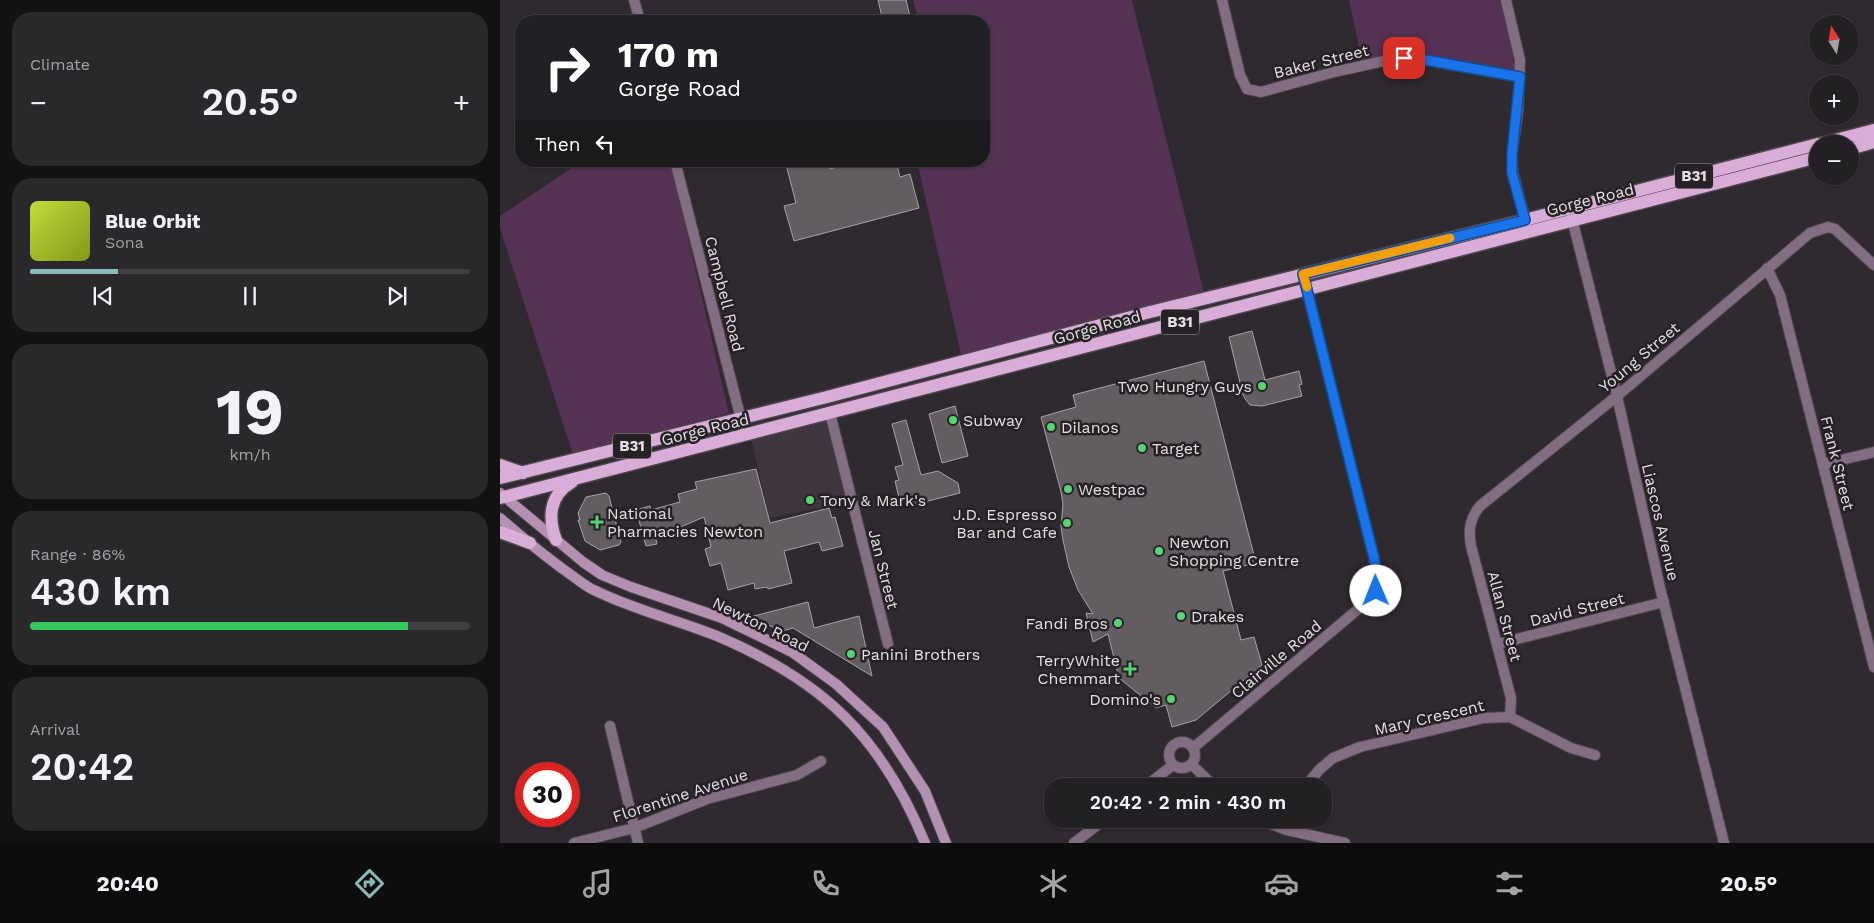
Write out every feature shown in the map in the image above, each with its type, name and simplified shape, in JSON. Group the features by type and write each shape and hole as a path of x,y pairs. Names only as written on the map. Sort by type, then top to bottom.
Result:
{"main road":[{"name":"Gorge Road","path":"1854,135 1874,130"},
{"path":"1859,146 1874,142"},
{"name":"Gorge Road","path":"501,496 580,478 1307,289 1809,147"},
{"name":"Gorge Road","path":"1571,214 1809,159"},
{"name":"Gorge Road","path":"500,478 827,398 1303,274 1527,226"},
{"path":"1052,356 1061,336"},
{"path":"939,368 962,379"},
{"path":"827,398 830,413"},
{"path":"500,466 523,472"},
{"path":"556,540 550,521 553,504 565,486 580,478"},
{"name":"Newton Road","path":"501,496 602,575 631,587 722,618 792,652 836,684 883,727 925,791 946,843"},
{"name":"Newton Road","path":"500,518 554,564 594,591 717,636 777,664 801,679 832,703 874,749 912,812 925,843"},
{"path":"500,532 530,543"}],"street":[{"path":"634,0 638,15"},
{"name":"Baker Street","path":"1222,0 1240,75 1248,89 1261,92 1334,72 1404,58 1420,59 1520,77"},
{"path":"1506,0 1520,60 1512,173 1527,226"},
{"name":"Campbell Road","path":"677,167 745,435"},
{"name":"Liascos Avenue","path":"1571,214 1617,396 1664,602 1724,843"},
{"name":"Young Street","path":"1470,522 1480,506 1617,396 1810,233 1828,227 1835,229 1874,265"},
{"name":"Frank Street","path":"1767,268 1780,295 1870,636 1874,667"},
{"path":"1303,274 1307,289"},
{"name":"Clairville Road","path":"1193,748 1369,600 1376,591 1377,578 1374,558 1307,289"},
{"name":"Jan Street","path":"830,413 888,644"},
{"path":"1824,464 1874,452"},
{"name":"Allan Street","path":"1470,522 1471,546 1510,698 1510,717"},
{"name":"David Street","path":"1497,644 1664,602"},
{"name":"Mary Crescent","path":"1312,778 1333,758 1360,747 1484,718 1510,717 1570,748 1594,755"},
{"path":"610,726 638,843"},
{"path":"1184,742 1193,748 1195,758 1192,765 1185,769 1173,765 1169,758 1169,753 1174,744 1184,742"},
{"name":"Florentine Avenue","path":"574,843 634,828 707,799 797,775 821,761"},
{"path":"1156,778 1173,765"},
{"path":"1192,765 1206,778"},
{"path":"1078,842 1094,828"},
{"path":"1282,828 1345,843"}],"shaded area":[{"path":"913,0 1132,0 1204,293 961,354 918,167 990,167 990,15 917,15"},
{"path":"1349,0 1501,0 1510,33 1515,71 1408,52 1362,60"},
{"path":"573,167 671,167 729,413 573,455 500,228 500,216"},
{"path":"828,419 847,502 769,518 751,437"}],"building":[{"path":"878,0 906,0 910,15 882,15"},
{"path":"787,167 830,167 830,169 837,167 898,167 900,177 910,174 919,208 794,241 784,206 796,203"},
{"path":"1252,331 1265,380 1299,371 1302,384 1299,385 1302,396 1262,406 1250,405 1246,400 1243,395 1229,337"},
{"name":"Newton Shopping Centre","path":"1204,361 1256,563 1223,571 1241,640 1254,637 1262,665 1196,720 1172,727 1166,705 1156,708 1119,678 1108,634 1093,642 1086,613 1093,614 1078,590 1069,567 1061,527 1063,504 1061,492 1041,417 1076,407 1073,395"},
{"path":"955,406 968,456 942,463 929,414"},
{"path":"906,420 921,475 938,471 958,483 960,493 912,505 899,498 895,481 899,480 895,467 903,465 892,424"},
{"path":"756,469 770,523 829,508 832,518 835,517 843,546 822,551 819,542 784,551 792,583 768,589 767,587 755,589 754,583 728,590 721,563 710,566 705,549 711,547 704,517 676,529 655,535 657,544 646,546 636,510 650,506 651,510 680,502 678,494 697,489 695,482"},
{"name":"National Pharmacies Newton","path":"606,493 609,496 621,542 619,545 600,550 585,541 578,520 580,520 578,513 586,497"},
{"name":"Panini Brothers","path":"808,602 814,628 859,616 872,676 793,628 782,631 750,617"}],"slow traffic":[{"path":"1307,287 1303,274 1450,238"}],"place":[{"name":"Two Hungry Guys","path":"1262,386"},
{"name":"Subway","path":"953,420"},
{"name":"Dilanos","path":"1051,427"},
{"name":"Target","path":"1142,448"},
{"name":"Westpac","path":"1068,489"},
{"name":"Tony & Mark's","path":"810,500"},
{"name":"National Pharmacies Newton","path":"597,522"},
{"name":"J.D. Espresso Bar and Cafe","path":"1067,523"},
{"name":"Newton Shopping Centre","path":"1159,551"},
{"name":"Drakes","path":"1181,616"},
{"name":"Fandi Bros","path":"1118,623"},
{"name":"Panini Brothers","path":"851,654"},
{"name":"TerryWhite Chemmart","path":"1130,669"},
{"name":"Domino's","path":"1171,699"}],"route":[{"path":"1376,591 1377,578 1374,558 1303,274 1525,220 1512,173 1512,154 1520,77 1420,59 1404,58"}]}
